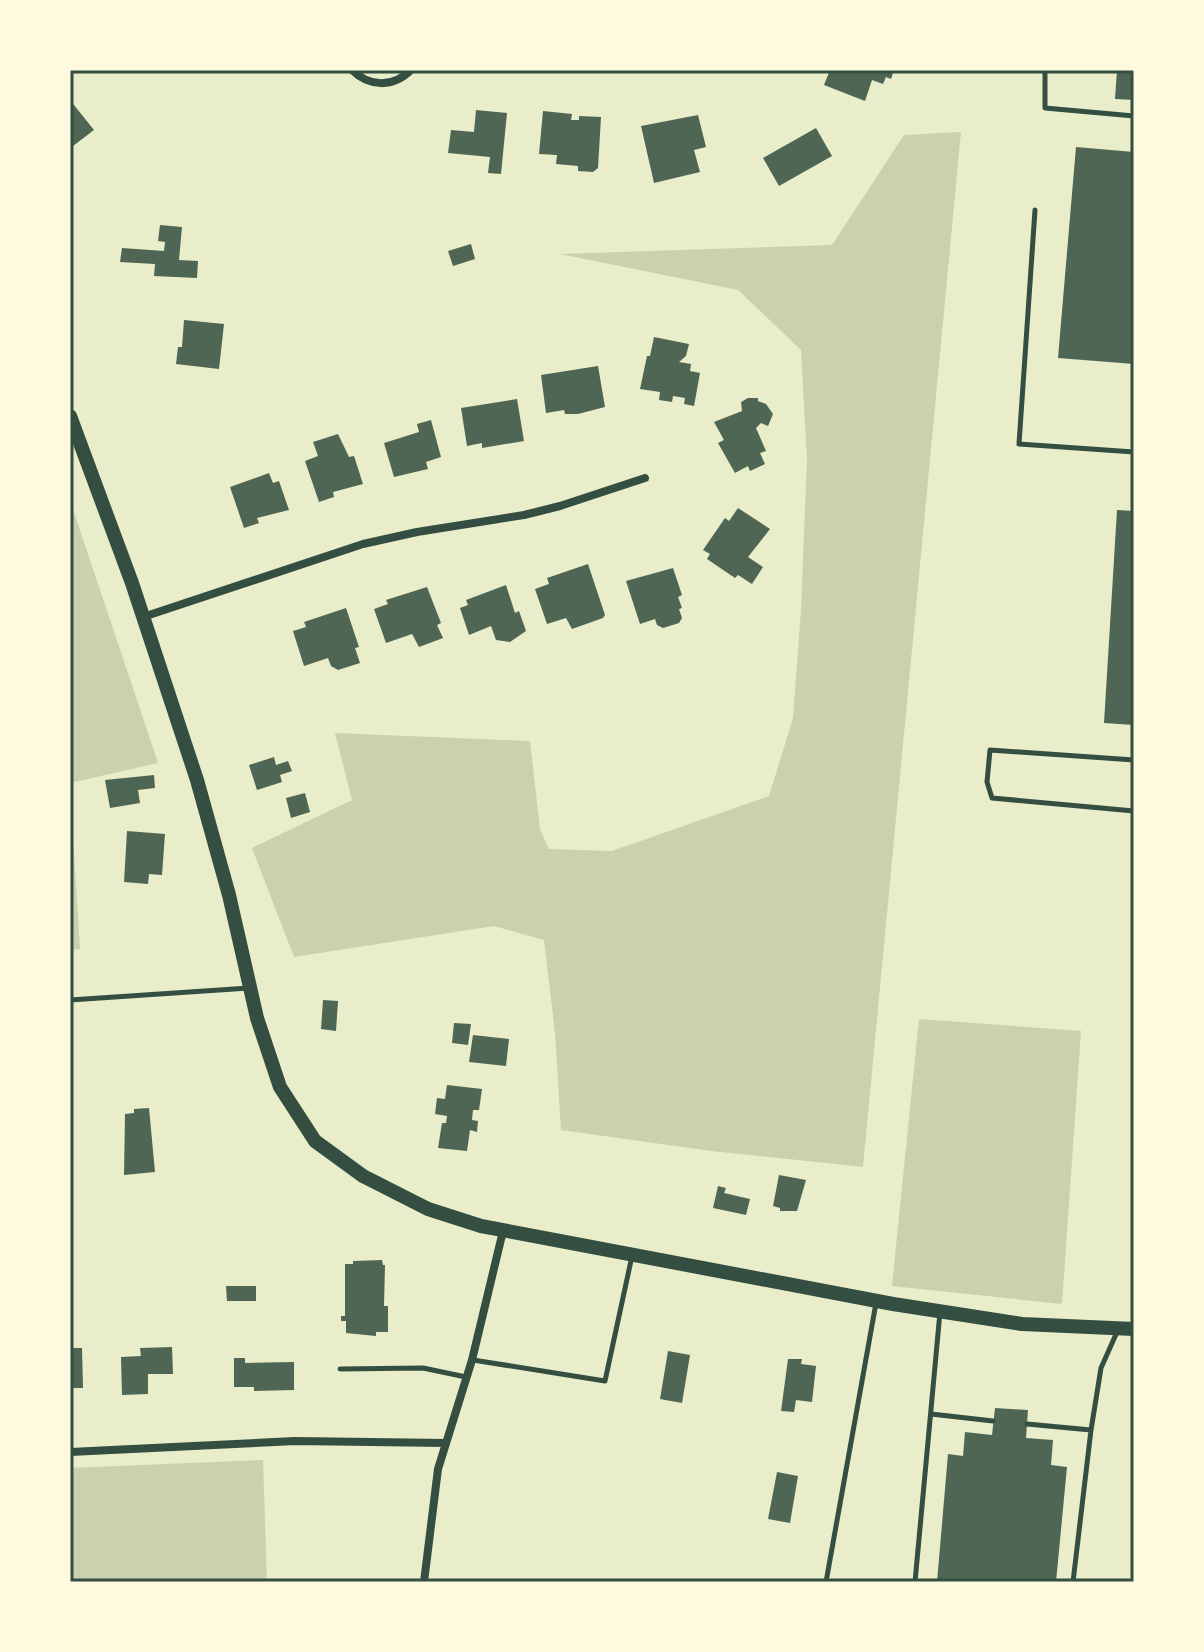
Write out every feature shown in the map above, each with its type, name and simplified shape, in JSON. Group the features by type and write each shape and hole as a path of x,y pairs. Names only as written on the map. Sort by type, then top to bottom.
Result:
{"main road":[{"path":"70,416 143,617 197,780 229,895 250,988 280,1087 315,1141 363,1176 428,1209 503,1231 876,1301 1022,1324 1126,1328"}],"street":[{"path":"352,70 369,82 382,84 394,82 411,70"},
{"path":"143,617 363,544 524,515 645,478"},
{"path":"424,1582 433,1497 472,1360 503,1231"},
{"path":"70,1452 295,1441 446,1443"}],"lane":[{"path":"1045,70 1045,108 1134,116"},
{"path":"1035,210 1019,444 1134,452"},
{"path":"1134,760 990,750 987,782 992,798 1134,811"},
{"path":"70,1000 250,988"},
{"path":"472,1360 605,1381 632,1254"},
{"path":"826,1582 876,1301"},
{"path":"915,1582 940,1311"},
{"path":"1073,1582 1101,1368 1126,1328"},
{"path":"340,1369 423,1368 466,1377"},
{"path":"931,1414 993,1421"},
{"path":"1027,1424 1091,1430"}],"green space":[{"path":"961,132 863,1167 711,1151 561,1130 555,1033 544,940 494,926 294,957 252,848 352,800 335,733 530,741 540,829 549,849 612,851 769,796 793,718 801,610 807,461 801,350 738,290 560,254 832,245 904,135"},
{"path":"70,500 158,763 70,783"},
{"path":"70,788 80,949 70,950"},
{"path":"919,1019 1081,1031 1062,1304 892,1286"},
{"path":"263,1460 267,1582 70,1582 70,1468"}],"building":[{"path":"830,70 894,70 891,79 886,77 883,84 872,80 865,101 824,85"},
{"path":"1117,70 1134,70 1134,100 1115,99"},
{"path":"70,100 94,130 73,146 70,142"},
{"path":"476,110 507,113 501,174 488,173 490,157 448,153 451,130 474,132"},
{"path":"543,111 572,114 571,120 579,120 579,116 601,117 598,168 593,172 578,171 578,166 556,164 557,155 539,154"},
{"path":"698,115 706,147 694,150 700,172 654,183 641,126"},
{"path":"816,128 832,156 779,186 763,158"},
{"path":"1076,147 1134,152 1134,364 1058,358"},
{"path":"160,225 182,227 179,260 198,261 197,278 154,276 155,264 120,262 122,248 164,251 165,242 158,241"},
{"path":"471,244 475,259 453,266 448,251"},
{"path":"184,320 224,324 219,369 176,364 178,347 182,347"},
{"path":"654,337 689,344 686,356 679,362 691,364 690,371 700,373 694,406 684,404 685,398 673,396 672,402 659,400 660,392 640,389"},
{"path":"598,366 605,407 578,414 565,414 564,410 546,413 541,375"},
{"path":"758,398 773,414 768,426 761,423 756,428 766,451 760,453 765,464 750,471 748,466 735,473 718,443 724,440 714,422 742,411 741,402"},
{"path":"517,399 524,441 482,448 482,443 467,446 461,408"},
{"path":"431,420 441,457 426,462 428,469 394,477 384,443 419,432 417,424"},
{"path":"338,434 349,457 354,456 363,484 333,492 334,497 319,502 305,461 318,456 313,442"},
{"path":"269,473 273,483 279,481 289,510 257,518 259,523 244,528 230,487"},
{"path":"738,508 770,529 748,557 763,567 752,584 738,575 735,578 707,559 710,554 703,550 725,518 729,521"},
{"path":"1117,510 1134,511 1134,725 1104,723"},
{"path":"588,564 605,615 603,618 572,629 566,618 547,624 535,589 549,584 547,578"},
{"path":"673,568 682,595 678,597 682,618 679,623 663,628 657,625 655,619 640,624 626,581"},
{"path":"506,585 515,613 519,611 526,631 510,642 496,640 491,626 469,635 460,608 468,605 466,600"},
{"path":"427,587 441,623 437,625 443,638 419,647 412,634 386,643 374,609 388,604 386,600"},
{"path":"346,608 359,647 355,648 360,663 338,670 331,666 328,658 304,666 293,631 306,627 304,622"},
{"path":"274,757 276,765 288,761 292,771 280,775 282,782 257,790 249,765"},
{"path":"154,775 155,788 138,790 140,803 110,808 105,780"},
{"path":"305,793 310,812 291,818 286,798"},
{"path":"127,831 165,834 162,875 149,874 148,884 124,882"},
{"path":"323,1000 338,1001 336,1031 321,1029"},
{"path":"454,1023 471,1024 468,1045 452,1043"},
{"path":"473,1035 509,1039 506,1066 469,1062"},
{"path":"447,1085 482,1089 479,1110 473,1110 472,1120 478,1121 477,1132 470,1130 467,1151 438,1148 442,1123 446,1123 447,1116 435,1114 437,1098 445,1099"},
{"path":"149,1108 155,1172 124,1175 125,1114 134,1113 134,1109"},
{"path":"779,1175 806,1180 797,1211 780,1211 780,1208 773,1206"},
{"path":"718,1186 726,1188 724,1193 750,1199 746,1215 713,1208"},
{"path":"382,1260 385,1265 384,1306 388,1306 388,1332 376,1332 376,1336 346,1333 346,1321 341,1321 341,1316 345,1316 345,1264"},
{"path":"226,1286 256,1286 256,1301 227,1301"},
{"path":"172,1347 173,1374 148,1374 148,1394 122,1395 121,1357 141,1356 140,1348"},
{"path":"70,1348 82,1348 83,1388 70,1388"},
{"path":"668,1351 690,1355 682,1403 660,1399"},
{"path":"234,1358 245,1358 245,1363 294,1362 294,1390 254,1391 254,1387 234,1387"},
{"path":"788,1359 802,1359 801,1364 816,1366 812,1402 796,1400 794,1412 781,1411"},
{"path":"995,1408 1028,1410 1026,1438 1053,1440 1051,1465 1067,1467 1056,1582 937,1582 948,1454 963,1456 965,1432 992,1435"},
{"path":"777,1472 798,1476 790,1523 768,1519"}]}
